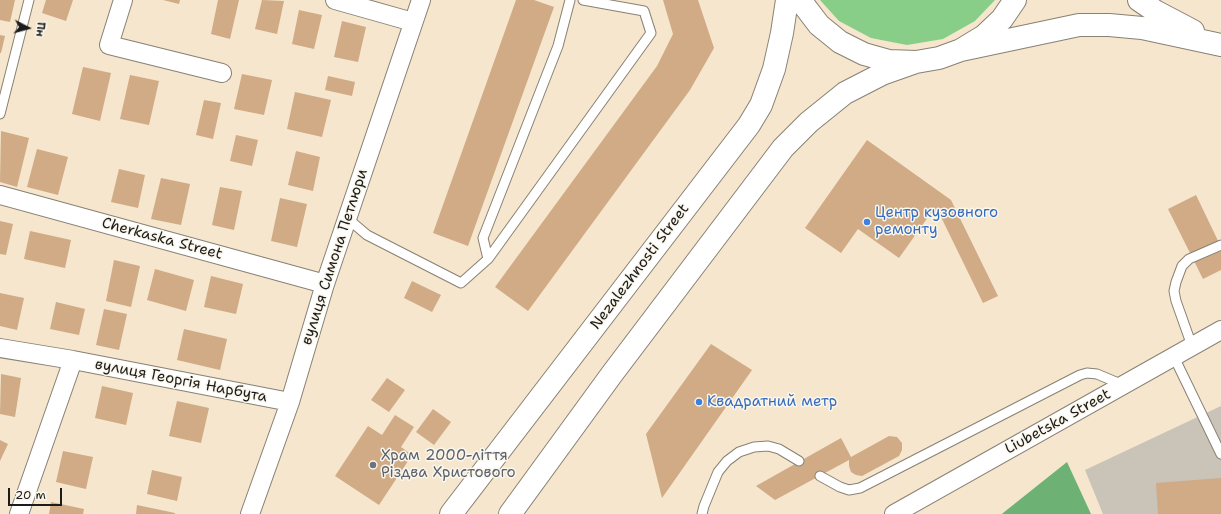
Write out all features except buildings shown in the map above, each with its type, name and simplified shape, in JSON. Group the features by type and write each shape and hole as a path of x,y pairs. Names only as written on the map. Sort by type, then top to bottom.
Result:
{"main road":[{"name":"Nezalezhnosti Street","path":"452,514 749,124 761,105 774,69 787,0"},
{"path":"800,0 819,26 840,42 870,56 889,60 916,62"},
{"path":"961,50 984,36 1002,18 1015,0"},
{"path":"1139,0 1155,11 1218,44"},
{"path":"510,514 612,374 783,148 809,122 845,93 882,74 916,62 939,58 961,50 1079,26 1109,25 1142,28 1218,44"}],"street":[{"path":"123,0 109,45 222,73"},
{"path":"335,0 413,22"},
{"name":"вулиця Симона Петлюри","path":"250,514 290,402 325,284 421,0"},
{"name":"Cherkaska Street","path":"0,195 325,284"},
{"name":"Liubetska Street","path":"894,514 1221,330"},
{"name":"вулиця Георгія Нарбута","path":"0,348 73,360 290,402"},
{"path":"19,514 73,360"}],"lane":[{"path":"0,114 29,0"},
{"path":"488,259 482,238 558,46 570,0"},
{"path":"347,218 367,235 461,283 488,259 651,33 644,11 583,0"},
{"path":"1192,346 1176,301 1174,291 1176,282 1182,266 1189,259 1221,245"},
{"path":"1174,357 1221,454"},
{"path":"820,476 840,487 849,490 860,488 1087,372 1097,374 1123,385"},
{"path":"702,514 718,472 727,461 739,452 754,447 768,446 779,449 799,461"}],"shaded area":[{"path":"1221,406 1221,514 1103,514 1085,470"}],"green space":[{"path":"820,0 995,0 975,21 943,39 907,45 871,38 839,21"},
{"path":"1067,462 1091,514 1002,514 1003,513"}],"place":[{"name":"Центр кузовного ремонту","path":"867,222"},
{"name":"Квадратний метр","path":"699,402"},
{"name":"Храм 2000-ліття Різдва Христового","path":"373,465"}]}
